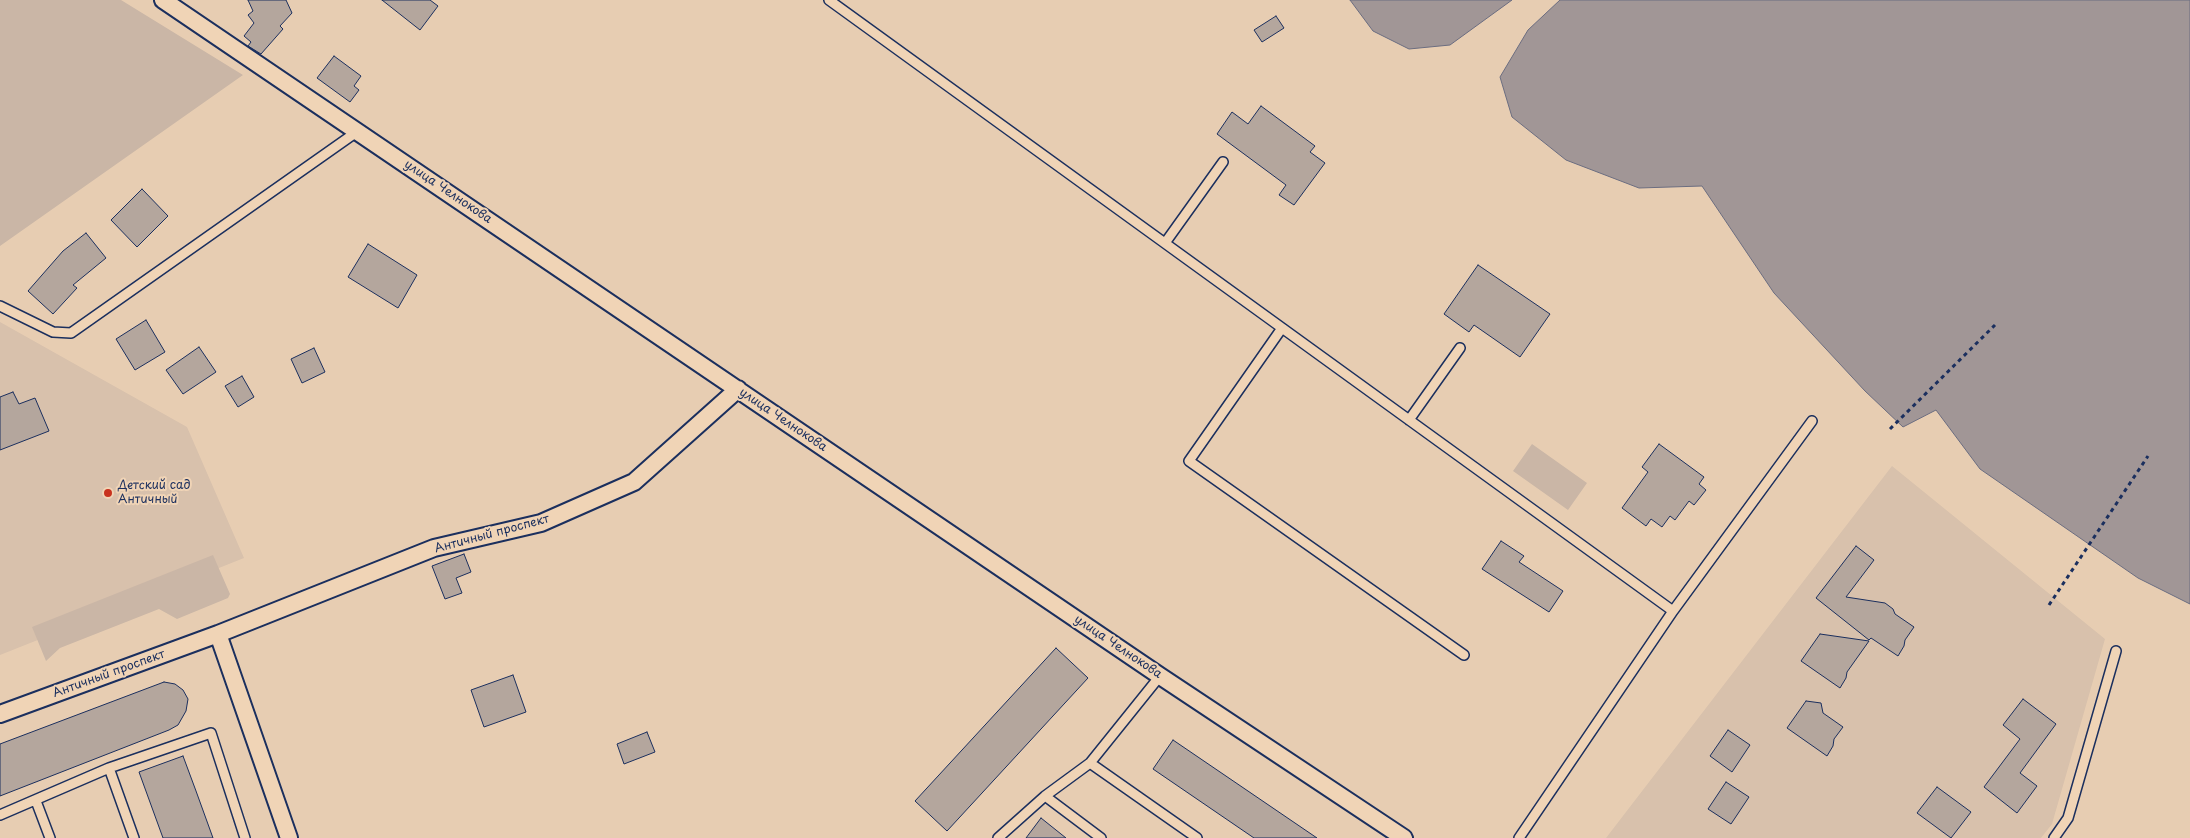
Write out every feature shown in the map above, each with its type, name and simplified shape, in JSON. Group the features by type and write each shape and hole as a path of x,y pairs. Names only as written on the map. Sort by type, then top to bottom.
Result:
{"street":[{"name":"улица Челнокова","path":"163,0 1160,676 1404,838"},
{"name":"Античный проспект","path":"0,714 218,634 434,548 541,523 634,482 738,389"},
{"path":"218,634 289,838"}],"lane":[{"path":"828,0 1674,611"},
{"path":"0,306 53,332 71,333 358,131"},
{"path":"1165,243 1223,162"},
{"path":"1282,328 1189,460 1464,655"},
{"path":"1409,420 1460,348"},
{"path":"1519,838 1674,611 1812,421"},
{"path":"2054,838 2068,818 2116,651"},
{"path":"998,838 1045,796 1090,763 1160,676"},
{"path":"0,815 110,768 211,732 245,838"},
{"path":"1090,763 1197,838"},
{"path":"110,768 134,838"},
{"path":"1045,796 1101,838"},
{"path":"36,801 50,838"}],"path":[{"path":"1890,429 1995,326"},
{"path":"2049,605 2148,456"}],"shaded area":[{"path":"0,0 121,0 243,75 0,246"},
{"path":"1350,0 1512,0 1450,45 1409,49 1373,31"},
{"path":"1560,0 2190,0 2190,604 2138,578 1980,469 1936,410 1903,427 1865,391 1774,293 1702,186 1639,188 1566,160 1512,117 1500,77 1528,30"},
{"name":"Детский сад Античный","path":"0,322 187,427 244,558 0,655"},
{"path":"1532,444 1587,483 1568,510 1513,471"},
{"path":"1892,466 2105,639 2052,824 2041,838 1606,838"},
{"path":"213,555 230,594 228,598 177,619 159,609 60,648 46,661 32,627"}],"building":[{"path":"248,0 286,0 292,13 280,26 283,29 261,54 248,46 251,42 244,36 254,23 248,15 253,11"},
{"path":"382,0 430,0 438,6 420,30"},
{"path":"1276,16 1284,28 1262,42 1254,30"},
{"path":"334,56 361,76 354,86 359,90 350,102 317,78"},
{"path":"1261,106 1315,146 1310,152 1325,163 1294,205 1279,195 1286,185 1217,134 1232,112 1248,124"},
{"path":"142,189 168,216 137,247 111,220"},
{"path":"86,233 106,258 73,285 77,288 53,314 28,291 63,251"},
{"path":"368,244 417,275 398,308 348,277"},
{"path":"1478,265 1550,314 1520,357 1474,325 1469,332 1444,314"},
{"path":"146,320 165,352 135,370 116,339"},
{"path":"199,347 216,372 183,394 166,370"},
{"path":"314,348 325,372 302,383 291,359"},
{"path":"242,376 254,397 238,407 225,386"},
{"path":"13,392 19,404 35,398 49,431 0,450 0,397"},
{"path":"1659,444 1704,477 1699,484 1706,490 1694,505 1689,501 1675,520 1670,516 1662,527 1651,519 1646,526 1622,508 1648,472 1642,467"},
{"path":"1501,541 1524,556 1519,562 1563,591 1549,612 1482,569"},
{"path":"1856,546 1874,560 1846,597 1885,603 1893,609 1895,614 1914,627 1905,640 1898,656 1871,638 1869,640 1816,598"},
{"path":"464,554 471,572 456,578 462,593 445,599 432,566"},
{"path":"1820,634 1869,641 1847,672 1840,688 1801,661"},
{"path":"1056,648 1088,678 947,831 915,801"},
{"path":"513,675 526,712 484,727 471,690"},
{"path":"164,682 175,684 183,690 188,699 186,711 178,725 0,796 0,744"},
{"path":"2023,699 2056,724 2020,773 2037,786 2017,813 1984,787 2020,739 2003,725"},
{"path":"1806,701 1821,703 1823,713 1843,727 1834,739 1833,746 1827,756 1787,728"},
{"path":"1728,730 1750,745 1732,772 1710,756"},
{"path":"647,732 655,752 624,764 617,744"},
{"path":"1173,740 1317,838 1254,838 1153,769"},
{"path":"183,756 213,838 163,838 139,772"},
{"path":"1726,782 1749,797 1731,824 1708,809"},
{"path":"1937,787 1971,812 1951,838 1917,813"},
{"path":"1041,818 1066,838 1026,838"}],"place":[{"name":"Детский сад Античный","path":"108,493"}]}
